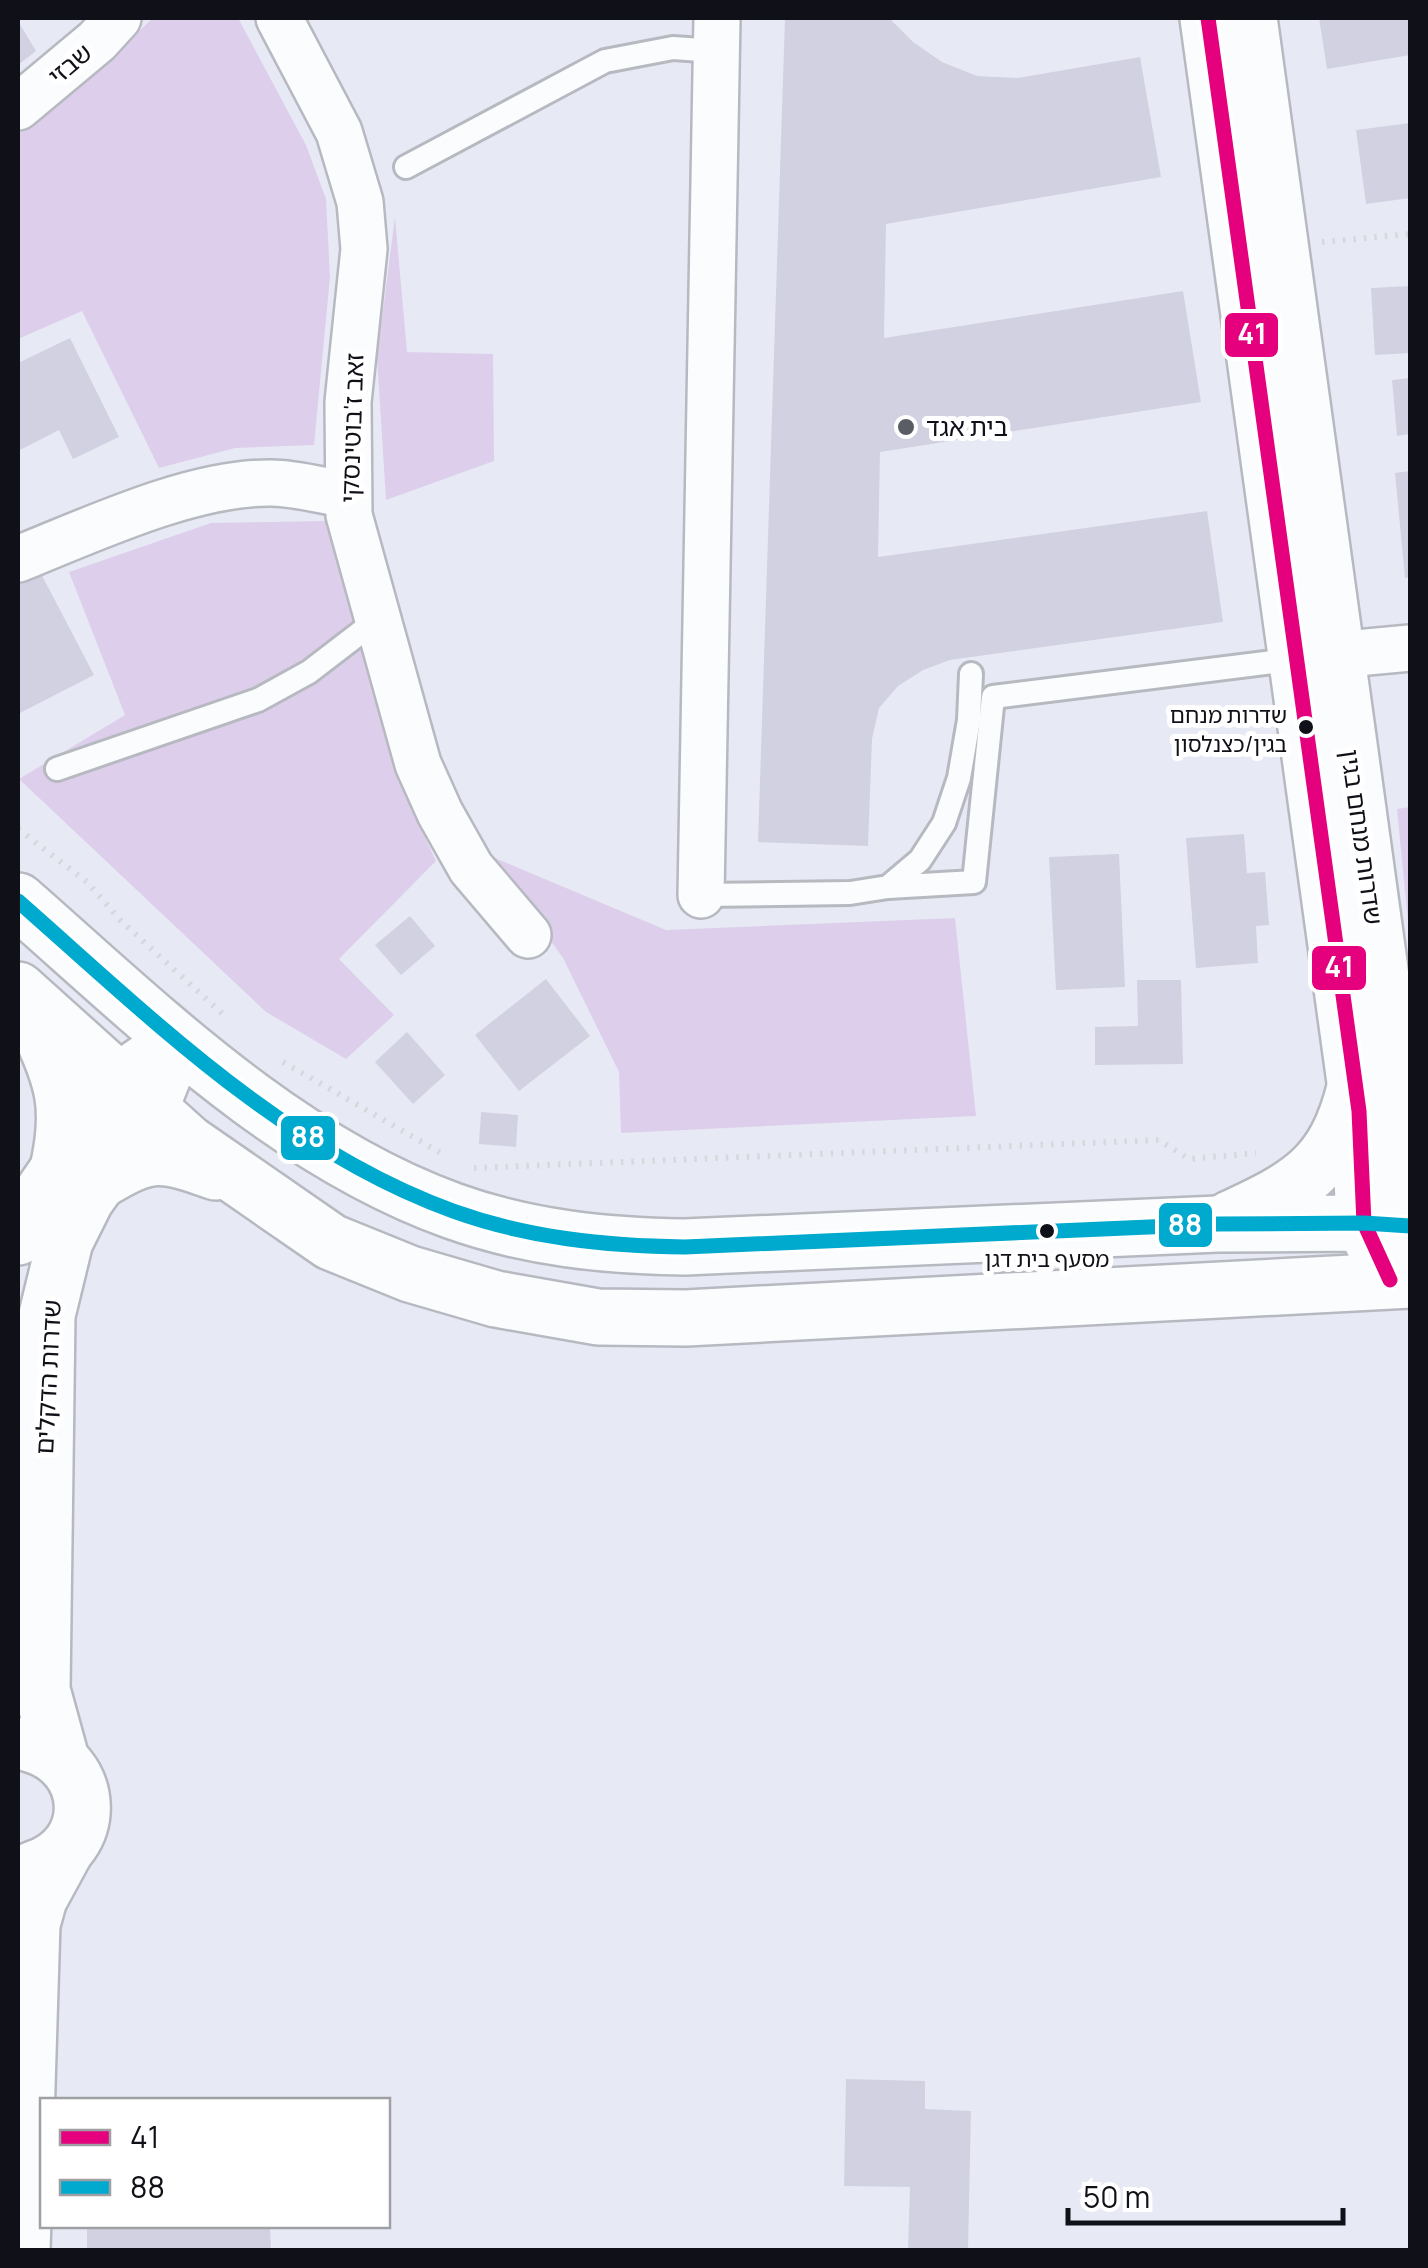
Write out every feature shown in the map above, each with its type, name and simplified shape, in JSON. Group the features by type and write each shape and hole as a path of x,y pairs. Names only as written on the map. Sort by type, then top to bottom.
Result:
{"main road":[{"name":"שדרות מנחם בגין","path":"1208,18 1317,655 1388,1110 1396,1247"},
{"name":"שדרות מנחם בגין","path":"1249,18 1282,246 1317,655"},
{"path":"18,900 177,1041 263,1106 355,1166 453,1211 532,1233 616,1246 684,1247 1218,1224 1396,1247"},
{"path":"22,994 188,1143 331,1242 410,1274 496,1299 598,1317 686,1318 1396,1247"},
{"path":"22,994 60,1078 66,1106 65,1139 78,1176 154,1156 174,1158 239,1180"},
{"name":"שדרות הדקלים","path":"18,1237 33,1206 78,1176 177,1041"},
{"path":"1218,1224 1285,1193 1314,1171 1336,1144 1347,1120 1388,1110"},
{"name":"שדרות הדקלים","path":"40,1862 76,1836 82,1816 82,1795 75,1775 39,1751 44,1351 47,1315 78,1176"},
{"path":"22,2250 32,1924 39,1899 40,1862"}],"street":[{"name":"שבזי","path":"18,106 97,41 118,18"},
{"name":"זאב ז'בוטינסקי","path":"279,18 340,132 360,202 364,248 348,402 349,515 418,764 440,813 472,868 528,935"},
{"path":"701,895 716,34"},
{"path":"18,559 130,516 222,488 273,483 348,495"},
{"path":"1317,655 1410,648"}],"lane":[{"path":"406,167 605,61 673,48 716,34"},
{"path":"57,769 258,700 309,672 378,619"},
{"path":"701,895 850,893 974,882 993,697 1317,655"},
{"path":"888,887 920,860 944,822 959,778 971,674"}],"path":[{"path":"1282,246 1410,234"},
{"path":"18,829 88,882 121,922 234,1024"},
{"path":"280,1060 450,1158"},
{"path":"467,1168 1159,1140 1189,1158 1286,1150 1314,1171"}],"shaded area":[{"path":"153,18 238,18 306,145 326,199 330,277 314,445 235,448 159,468 82,311 18,339 18,132 78,88"},
{"path":"395,217 407,352 493,354 494,461 386,500 377,357"},
{"path":"325,521 406,797 436,861 339,959 394,1015 346,1059 266,1012 19,779 125,715 69,572 211,523"},
{"path":"1410,807 1410,942 1397,809"},
{"path":"490,856 666,930 955,918 976,1116 621,1133 619,1072 563,958"}],"building":[{"name":"בית אגד","path":"785,18 889,18 913,42 942,62 977,76 1018,78 1140,57 1161,177 886,224 884,338 1183,291 1201,402 880,452 878,557 1207,511 1223,622 950,660 923,670 898,686 879,708 872,739 868,846 758,842"},
{"path":"1319,18 1410,18 1410,55 1327,69"},
{"path":"18,21 36,51 18,65"},
{"path":"1410,123 1410,198 1366,204 1356,130"},
{"path":"1410,286 1410,353 1375,355 1371,288"},
{"path":"70,338 119,437 73,459 59,430 18,451 18,363"},
{"path":"1410,378 1410,434 1397,436 1392,380"},
{"path":"1410,471 1410,577 1405,578 1395,473"},
{"path":"36,564 94,675 18,714 18,573"},
{"path":"1244,834 1247,873 1265,872 1269,925 1256,926 1258,963 1196,968 1186,838"},
{"path":"1119,854 1125,987 1056,990 1049,857"},
{"path":"410,916 435,946 401,975 375,945"},
{"path":"546,979 590,1036 519,1091 475,1035"},
{"path":"1137,980 1181,980 1183,1064 1095,1065 1095,1027 1138,1026"},
{"path":"407,1032 445,1075 413,1104 375,1062"},
{"path":"481,1112 518,1115 516,1147 479,1144"},
{"path":"846,2079 925,2081 925,2109 971,2111 968,2250 908,2250 910,2187 844,2186"},
{"path":"87,2228 270,2228 271,2250 87,2250"}],"transit line":[{"name":"41","path":"1208,18 1359,1111 1364,1223 1390,1280"},
{"name":"88","path":"18,901 169,1034 276,1117 391,1185 453,1211 510,1228 597,1242 685,1247 1218,1224 1410,1226"}],"place":[{"name":"בית אגד","path":"906,427"},
{"name":"שדרות מנחם בגין/כצנלסון","path":"1306,727"},
{"name":"מסעף בית דגן","path":"1047,1231"}]}
